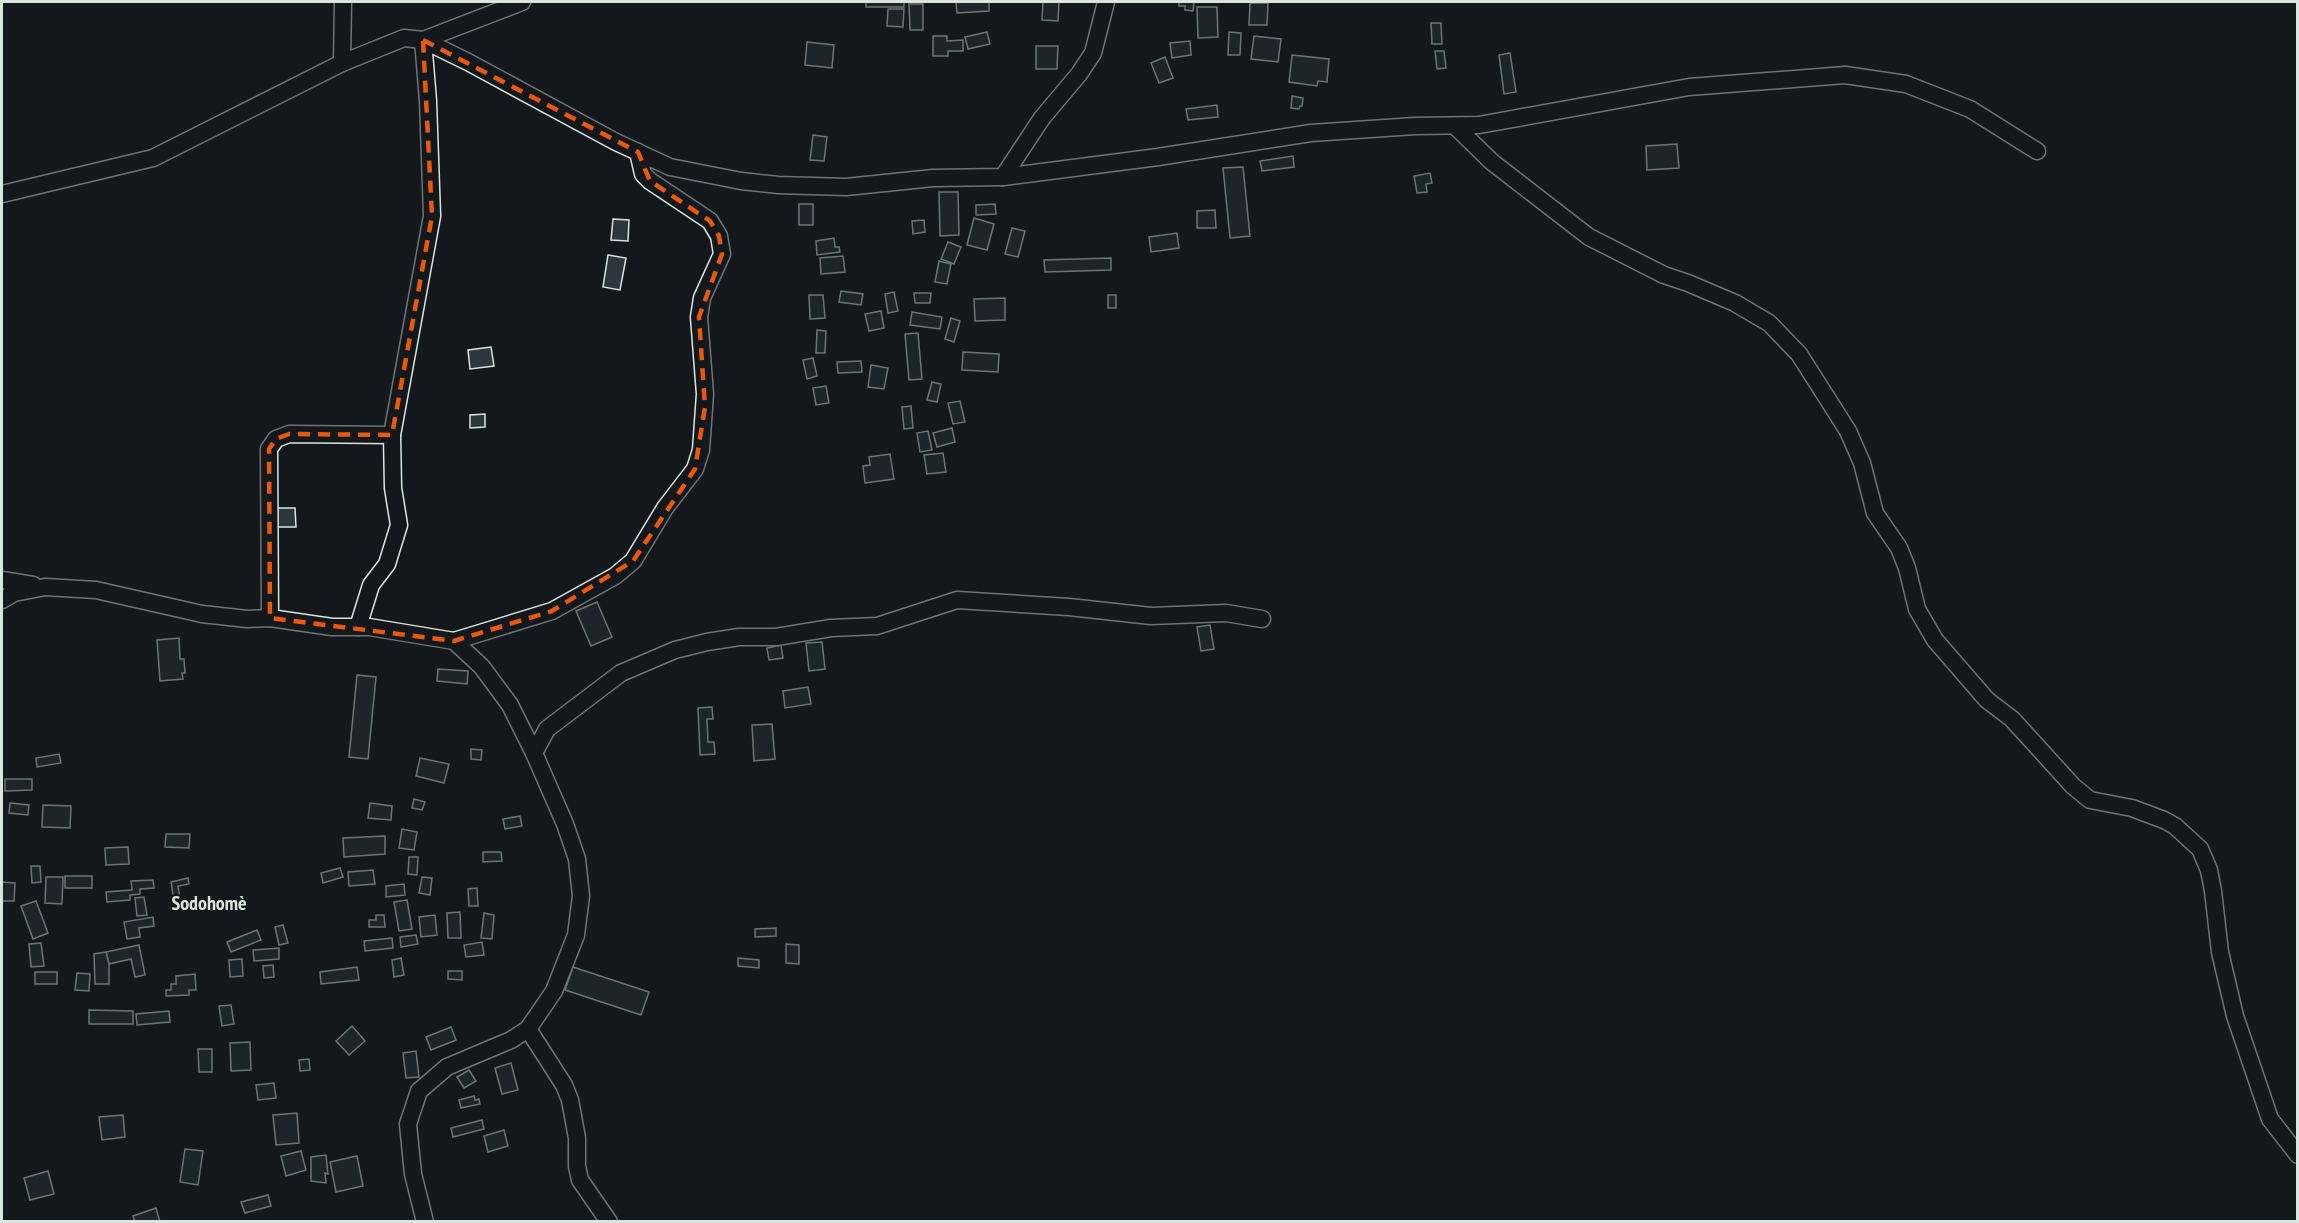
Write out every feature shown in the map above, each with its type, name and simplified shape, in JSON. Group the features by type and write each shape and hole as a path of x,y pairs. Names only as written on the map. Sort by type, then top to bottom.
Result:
{"street":[{"path":"342,63 343,2"},
{"path":"423,40 522,2"},
{"path":"1003,177 1042,118 1079,74 1093,52 1106,2"},
{"path":"2,194 153,158 342,63 404,38 423,40 670,167 741,181 778,185 846,187 933,178 1003,177 1158,157 1311,133 1415,126 1479,125 1689,87 1845,75 1906,84 1970,109 2037,151"},
{"path":"358,627 371,585 387,564 399,525 393,488 392,435 432,216 428,101 423,40"},
{"path":"1455,126 1492,162 1589,237 1664,275 1735,303 1769,323 1799,354 1848,431 1862,463 1875,513 1899,548 1907,568 1917,609 1935,640 1986,700 2012,719 2073,786 2090,800 2132,808 2164,820 2175,826 2200,849 2213,891 2220,952 2235,1016 2270,1119 2298,1155"},
{"path":"2,580 45,587 96,590 202,614 248,619 270,618 332,627 358,627 454,640 552,611 615,576 633,561 665,508 694,469 701,450 705,406 699,317 702,298 722,254 719,236 710,221 650,182 643,174 638,152"},
{"path":"270,618 269,449 276,439 290,434 392,435"},
{"path":"2,600 14,593 45,587"},
{"path":"534,753 547,729 621,673 675,650 707,642 739,637 777,637 831,628 877,626 957,600 1069,607 1159,616 1226,613 1262,619"},
{"path":"425,1221 413,1174 408,1124 419,1091 447,1066 511,1040 528,1029 554,991 576,935 580,896 577,859 565,824 534,753 510,705 482,667 454,640"},
{"path":"528,1029 564,1085 570,1100 577,1138 577,1166 580,1180 609,1221"}],"highlighted area":[{"path":"423,40 638,152 650,181 710,221 719,236 722,254 699,317 705,407 695,469 633,561 552,611 454,641 270,618 269,449 276,439 289,434 392,435 432,216"}],"building":[{"path":"866,2 904,2 904,7 866,7"},
{"path":"956,2 989,2 989,11 957,13"},
{"path":"1043,2 1059,2 1058,21 1042,20"},
{"path":"1179,2 1194,2 1193,11 1185,10 1185,6 1179,6"},
{"path":"1250,3 1268,3 1267,25 1249,25"},
{"path":"909,4 923,4 923,30 910,30"},
{"path":"1197,7 1217,7 1218,37 1198,38"},
{"path":"888,9 904,9 903,27 887,26"},
{"path":"1431,23 1441,23 1442,44 1432,44"},
{"path":"987,32 990,44 968,49 965,37"},
{"path":"1229,32 1241,33 1240,55 1228,55"},
{"path":"933,36 947,36 947,41 963,40 963,51 948,51 948,56 933,56"},
{"path":"1254,36 1281,39 1278,62 1251,59"},
{"path":"1190,41 1191,55 1172,58 1170,43"},
{"path":"807,42 834,45 832,68 805,65"},
{"path":"1036,46 1058,46 1057,69 1036,69"},
{"path":"1435,51 1444,51 1446,68 1437,69"},
{"path":"1510,53 1516,92 1504,94 1499,55"},
{"path":"1292,55 1329,59 1327,82 1318,81 1317,86 1289,82"},
{"path":"1165,57 1173,78 1159,83 1151,63"},
{"path":"1292,96 1303,98 1299,109 1291,108"},
{"path":"1217,105 1218,117 1188,120 1186,109"},
{"path":"813,135 827,137 824,161 810,160"},
{"path":"1677,144 1679,168 1647,170 1646,146"},
{"path":"1293,156 1294,167 1262,171 1260,161"},
{"path":"1243,167 1250,236 1230,238 1223,168"},
{"path":"1430,173 1432,183 1426,184 1427,192 1417,193 1414,176"},
{"path":"939,192 958,192 959,235 940,236"},
{"path":"799,204 813,204 813,225 799,225"},
{"path":"995,204 996,214 976,215 976,205"},
{"path":"1215,210 1216,228 1197,228 1197,211"},
{"path":"974,218 994,224 987,250 967,245"},
{"path":"613,219 629,220 628,241 611,240"},
{"path":"924,220 925,232 913,234 912,221"},
{"path":"1012,228 1025,231 1018,257 1005,254"},
{"path":"1177,233 1179,248 1151,252 1149,237"},
{"path":"834,238 835,247 839,247 840,252 817,255 816,241"},
{"path":"948,242 961,247 954,264 941,259"},
{"path":"608,255 626,258 620,290 603,287"},
{"path":"843,256 845,272 821,274 820,258"},
{"path":"1111,258 1111,270 1045,272 1044,260"},
{"path":"939,261 951,264 947,284 935,282"},
{"path":"841,291 863,294 861,305 839,302"},
{"path":"894,292 898,311 888,313 885,294"},
{"path":"914,293 931,293 930,303 915,303"},
{"path":"809,295 823,295 825,318 810,319"},
{"path":"1108,295 1116,295 1116,308 1108,308"},
{"path":"1005,298 1005,320 975,321 974,299"},
{"path":"881,311 884,328 869,331 865,314"},
{"path":"912,312 942,317 940,329 910,325"},
{"path":"951,318 960,321 954,342 945,339"},
{"path":"817,330 826,331 825,353 816,353"},
{"path":"918,333 922,379 909,380 905,334"},
{"path":"491,347 494,366 470,369 468,350"},
{"path":"963,352 999,354 998,372 962,370"},
{"path":"813,358 817,376 807,379 803,360"},
{"path":"861,361 862,372 838,373 837,362"},
{"path":"871,365 888,368 884,389 868,387"},
{"path":"932,382 941,384 937,402 927,400"},
{"path":"826,386 829,403 816,405 813,388"},
{"path":"960,401 965,422 953,424 948,403"},
{"path":"911,406 913,428 904,429 902,407"},
{"path":"485,414 485,427 470,428 470,415"},
{"path":"952,428 955,442 937,447 933,433"},
{"path":"928,431 932,450 920,452 917,433"},
{"path":"943,453 946,472 927,474 924,455"},
{"path":"890,454 894,479 865,483 863,466 870,465 869,457"},
{"path":"277,508 295,508 296,527 277,527"},
{"path":"597,602 612,637 591,646 576,611"},
{"path":"1210,625 1214,649 1201,651 1197,627"},
{"path":"179,638 180,659 184,659 183,679 160,681 157,640"},
{"path":"822,642 825,669 809,671 806,643"},
{"path":"781,645 783,658 769,660 767,648"},
{"path":"438,669 468,671 467,684 437,681"},
{"path":"357,675 376,677 368,759 349,757"},
{"path":"808,687 811,704 785,708 783,691"},
{"path":"712,707 713,719 707,719 708,742 714,742 715,754 700,755 698,708"},
{"path":"772,724 775,759 754,761 752,725"},
{"path":"471,749 482,750 481,760 471,759"},
{"path":"59,754 61,763 37,767 36,758"},
{"path":"420,758 449,764 444,783 416,776"},
{"path":"5,779 32,779 32,790 5,791"},
{"path":"414,799 425,802 422,810 412,808"},
{"path":"10,803 29,805 28,815 9,813"},
{"path":"370,803 392,806 391,820 368,818"},
{"path":"43,805 71,806 70,828 42,827"},
{"path":"520,816 522,826 505,829 503,819"},
{"path":"402,829 417,832 414,850 399,848"},
{"path":"166,834 190,834 189,848 165,847"},
{"path":"385,836 385,854 344,857 343,838"},
{"path":"128,847 129,864 106,865 105,848"},
{"path":"483,852 501,852 502,861 483,862"},
{"path":"409,857 418,857 417,875 408,874"},
{"path":"31,866 40,866 41,882 32,883"},
{"path":"340,868 343,877 323,883 321,873"},
{"path":"373,870 375,884 349,886 348,872"},
{"path":"65,876 92,876 92,888 65,888"},
{"path":"46,877 63,877 62,904 45,903"},
{"path":"422,877 432,878 430,895 419,893"},
{"path":"188,878 189,884 178,886 180,898 174,900 171,882"},
{"path":"153,880 154,888 140,889 140,894 130,895 130,900 107,902 106,892 132,890 131,881"},
{"path":"2,882 15,883 14,901 2,901"},
{"path":"404,884 405,895 386,897 386,886"},
{"path":"477,888 478,906 469,906 468,889"},
{"path":"144,897 147,915 137,916 135,898"},
{"path":"407,900 412,929 399,931 394,902"},
{"path":"36,901 48,933 33,939 21,906"},
{"path":"460,912 461,938 448,938 447,913"},
{"path":"484,913 494,915 492,939 481,938"},
{"path":"376,915 384,915 385,927 369,927 369,920 376,920"},
{"path":"435,915 437,935 421,937 419,917"},
{"path":"153,917 154,926 139,928 140,937 127,939 124,922"},
{"path":"283,925 288,943 279,945 275,927"},
{"path":"776,928 776,936 755,937 755,929"},
{"path":"257,930 261,940 231,952 227,942"},
{"path":"416,935 418,944 401,947 400,937"},
{"path":"392,938 393,948 365,951 364,941"},
{"path":"482,942 484,955 466,957 464,945"},
{"path":"41,943 44,966 31,967 29,944"},
{"path":"786,944 799,945 799,964 786,963"},
{"path":"139,945 145,975 135,977 131,959 109,964 106,952"},
{"path":"279,948 279,959 254,961 253,950"},
{"path":"106,952 109,964 109,984 95,984 94,954"},
{"path":"401,958 404,975 394,977 392,960"},
{"path":"738,958 759,960 759,968 738,966"},
{"path":"242,959 243,976 230,977 229,960"},
{"path":"273,965 274,977 264,978 263,966"},
{"path":"357,967 359,980 321,984 320,972"},
{"path":"573,967 649,992 641,1015 565,990"},
{"path":"448,971 462,971 462,980 448,979"},
{"path":"35,972 57,972 57,984 35,984"},
{"path":"77,973 90,974 89,991 75,990"},
{"path":"195,974 196,990 189,990 189,995 166,996 166,990 171,990 171,984 176,984 176,976"},
{"path":"231,1005 234,1024 222,1026 219,1006"},
{"path":"89,1010 133,1011 133,1024 89,1024"},
{"path":"169,1011 170,1022 137,1025 136,1014"},
{"path":"352,1026 365,1041 349,1055 336,1041"},
{"path":"451,1027 456,1040 431,1050 426,1037"},
{"path":"250,1042 251,1070 231,1071 230,1043"},
{"path":"198,1049 212,1049 212,1072 199,1072"},
{"path":"416,1051 419,1077 406,1078 403,1053"},
{"path":"309,1059 310,1070 300,1071 299,1060"},
{"path":"511,1063 518,1090 502,1094 495,1068"},
{"path":"469,1070 476,1081 464,1088 457,1077"},
{"path":"274,1083 276,1098 258,1100 256,1085"},
{"path":"474,1096 475,1100 479,1099 480,1104 461,1108 459,1100"},
{"path":"297,1113 299,1143 276,1145 273,1115"},
{"path":"123,1115 125,1137 102,1140 99,1117"},
{"path":"482,1120 484,1129 453,1137 451,1128"},
{"path":"504,1130 508,1146 488,1152 484,1136"},
{"path":"185,1149 203,1151 198,1185 180,1182"},
{"path":"301,1151 306,1170 286,1176 281,1156"},
{"path":"326,1155 328,1174 325,1173 326,1183 311,1181 311,1157"},
{"path":"357,1156 363,1186 336,1192 330,1162"},
{"path":"48,1171 54,1194 30,1200 24,1178"},
{"path":"268,1195 271,1206 245,1213 241,1202"},
{"path":"156,1208 160,1222 135,1222 133,1216"}],"district":[{"name":"Sodohomè","path":"209,903"}]}
